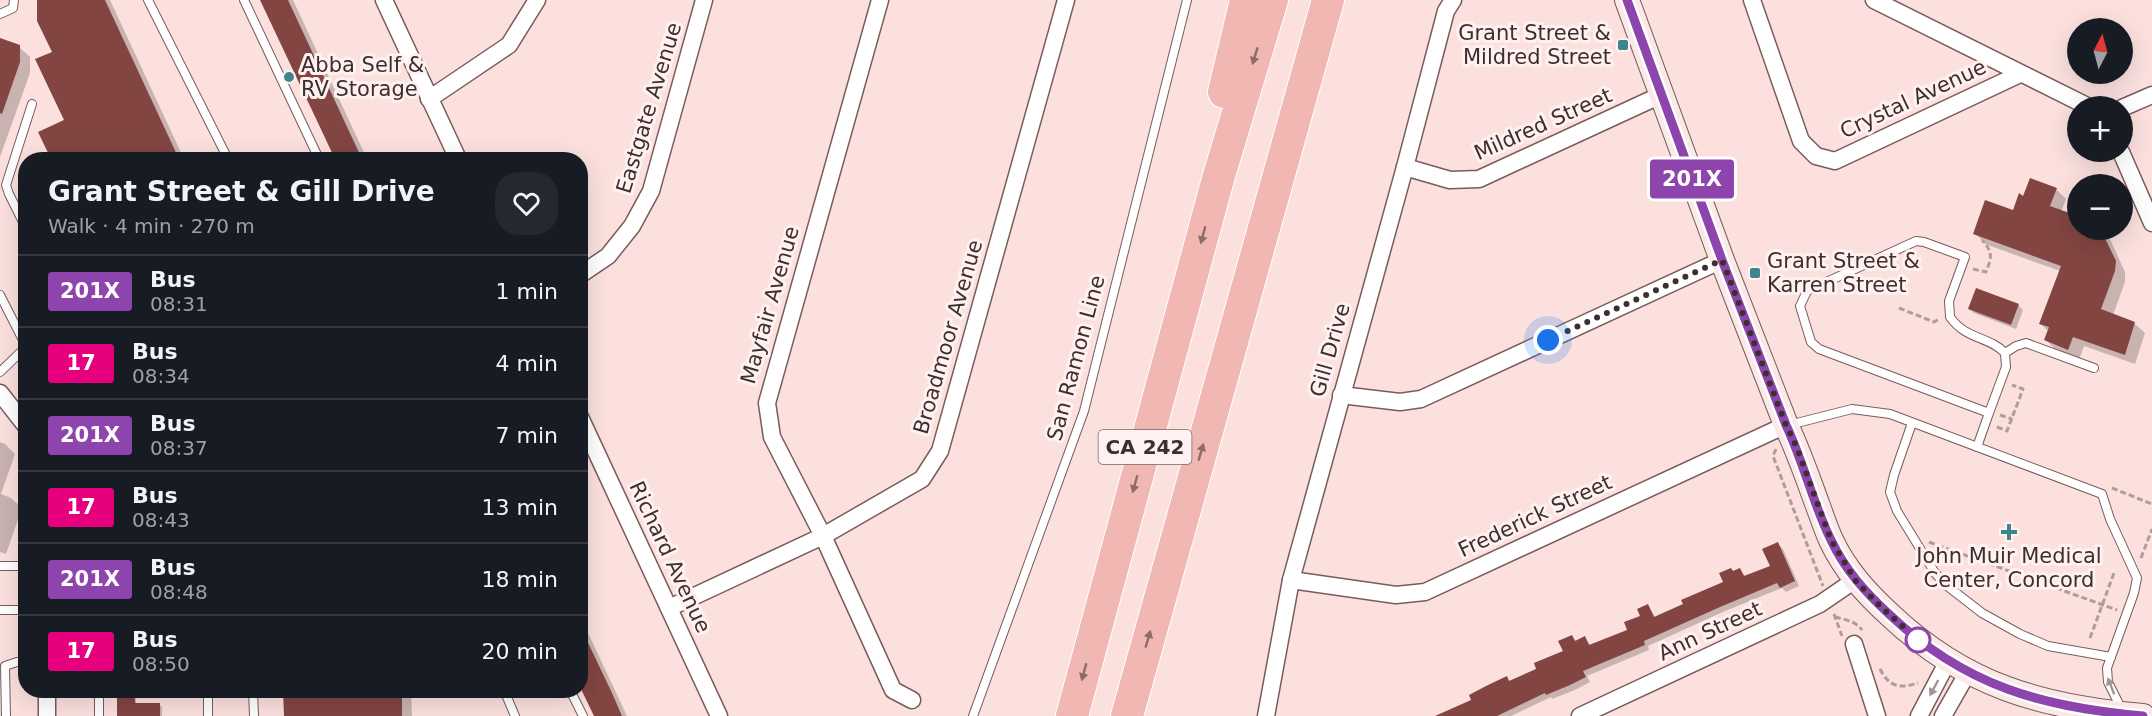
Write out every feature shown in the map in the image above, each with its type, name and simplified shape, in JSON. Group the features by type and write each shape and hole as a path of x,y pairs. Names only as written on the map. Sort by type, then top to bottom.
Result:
{"highway":[{"path":"1218,179 1208,152 1246,0"},
{"name":"CA 242","path":"1072,716 1218,179 1272,0"},
{"name":"CA 242","path":"1127,716 1328,0"},
{"path":"1231,345 1250,319 1313,126 1349,0"}],"street":[{"path":"384,0 455,152"},
{"path":"429,99 509,45 537,0"},
{"name":"Eastgate Avenue","path":"588,270 608,256 632,226 651,191 704,0"},
{"name":"Mayfair Avenue","path":"880,0 766,403 772,437 823,536 893,690 912,700"},
{"name":"Broadmoor Avenue","path":"669,608 823,536 922,479 940,451 1066,0"},
{"name":"Gill Drive","path":"1266,716 1291,580 1446,11 1453,0"},
{"path":"1627,0 1722,260 1831,540 1855,580 1911,635 1958,667 1997,686 2040,700 2084,710 2133,715"},
{"name":"Crystal Avenue","path":"1752,0 1801,141 1816,156 1835,161 2020,74"},
{"path":"1874,0 2067,96"},
{"name":"Mildred Street","path":"1405,167 1450,180 1479,179 1661,95"},
{"path":"2133,103 2152,95"},
{"path":"2125,162 2152,223"},
{"path":"1341,395 1400,402 1422,399 1722,260"},
{"path":"0,393 18,413"},
{"name":"Frederick Street","path":"1291,580 1396,595 1425,591 1786,425"},
{"name":"Richard Avenue","path":"588,434 719,716"},
{"name":"Ann Street","path":"1580,716 1820,604 1855,580"},
{"path":"1860,640 1877,716"},
{"path":"1919,716 1936,684 1958,667"},
{"path":"1943,716 1958,667"},
{"path":"47,698 47,716"}],"lane":[{"path":"0,14 13,8 14,0"},
{"path":"148,0 224,152"},
{"path":"244,0 316,152"},
{"name":"San Ramon Line","path":"972,716 1084,411 1187,0"},
{"path":"18,212 6,185 32,104"},
{"path":"1977,447 2006,367 2006,353 1999,346 1967,334 1954,323 1950,315 1949,301 1965,257 1917,241 1807,291 1800,306 1811,342 1819,349 1989,413"},
{"path":"0,295 18,331"},
{"path":"2006,353 2026,343 2094,368"},
{"path":"0,372 18,355"},
{"path":"1786,425 1852,409 1890,414 2102,494 2110,519 2137,578 2107,668 2108,682 2133,715"},
{"path":"1912,423 1890,492 1897,511 1916,538 1935,573 1946,585 2001,624 2048,646 2111,657"},
{"path":"0,566 18,566"},
{"path":"0,610 18,610"},
{"path":"6,716 4,666 18,662"},
{"path":"99,698 99,716"},
{"path":"208,698 208,716"},
{"path":"253,698 254,716"},
{"path":"507,698 515,716"},
{"path":"574,698 583,716"}],"path":[{"path":"1899,308 1934,322 1950,315"},
{"path":"1786,425 1773,456 1821,582"},
{"path":"2108,487 2152,504"},
{"path":"2141,558 2152,529"},
{"path":"1916,538 2126,614"},
{"path":"2090,638 2114,573"},
{"path":"1834,616 1859,626 1860,640 1842,635 1834,616"},
{"path":"1879,668 1891,684 1899,687 1928,681 1936,684"}],"building":[{"path":"37,0 105,0 176,152 48,152 38,132 64,120 35,59 52,52 37,21"},
{"path":"260,0 288,0 359,152 332,152"},
{"path":"0,38 20,45 20,62 2,114 0,113"},
{"path":"2030,178 2057,188 2050,206 2067,212 2067,240 2106,240 2116,261 2115,271 2101,309 2135,322 2125,355 2073,337 2068,350 2044,340 2049,327 2039,324 2061,266 1973,234 1985,200 2013,210 2019,193 2023,196"},
{"path":"1976,288 2019,304 2011,325 1968,309"},
{"path":"1778,542 1795,581 1780,588 1777,583 1644,641 1645,645 1583,671 1586,677 1546,695 1545,693 1497,716 1435,716 1471,700 1469,695 1507,676 1509,681 1536,669 1534,663 1563,651 1558,641 1572,635 1575,641 1585,636 1589,645 1627,630 1624,622 1640,616 1637,609 1648,604 1654,617 1683,604 1681,600 1723,582 1719,573 1731,568 1733,571 1740,568 1744,576 1770,566 1762,549"},
{"path":"588,643 622,716 594,716 585,698 588,698"},
{"path":"117,698 135,698 135,703 160,703 160,716 117,716"},
{"path":"283,698 402,698 402,716 284,716"}],"bus line":[{"name":"201X","path":"1627,0 1722,260 1831,540 1855,580 1911,635 1948,661 1997,686 2040,700 2084,710 2143,716"}],"place":[{"name":"Grant Street & Mildred Street","path":"1623,45"},
{"name":"Abba Self & RV Storage","path":"289,77"},
{"name":"Grant Street & Karren Street","path":"1755,273"},
{"name":"John Muir Medical Center, Concord","path":"2009,532"}],"route":[{"path":"1548,340 1722,260 1831,540 1855,580 1918,640"}]}
